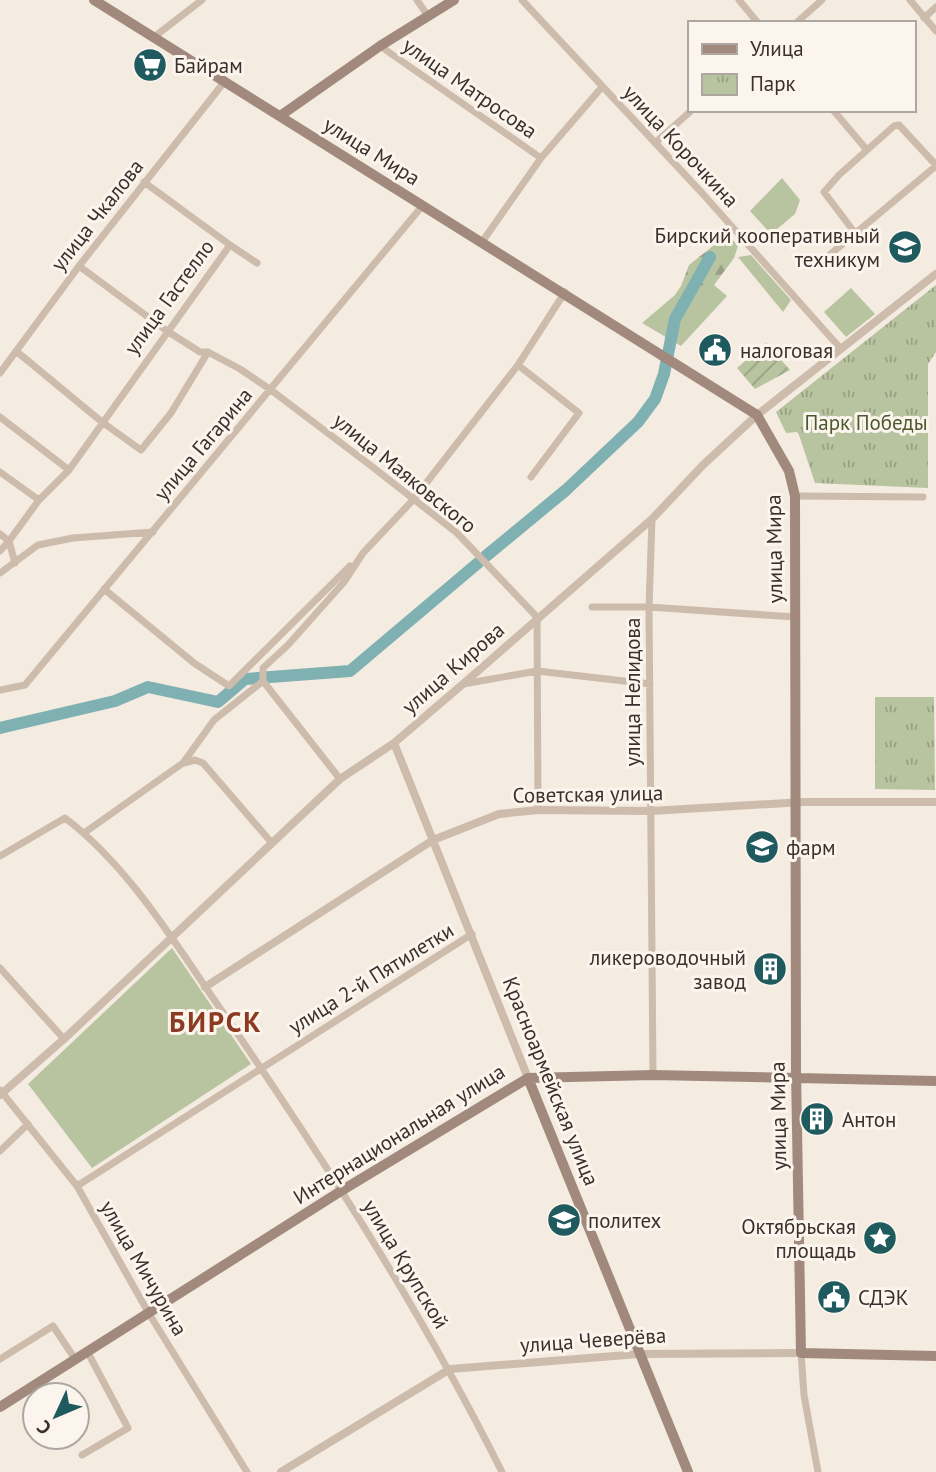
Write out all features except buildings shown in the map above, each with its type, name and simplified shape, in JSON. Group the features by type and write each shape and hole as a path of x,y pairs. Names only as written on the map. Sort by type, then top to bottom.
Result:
{"main road":[{"name":"улица Мира","path":"94,0 565,292 757,415 789,471 795,496 796,1079 801,1353"},
{"path":"280,116 380,46 454,0"},
{"name":"Интернациональная улица","path":"0,1407 341,1191 528,1078 653,1075 936,1081"},
{"name":"Красноармейская улица","path":"528,1078 688,1472"},
{"name":"улица Чеверёва","path":"801,1353 936,1356"}],"street":[{"path":"154,37 202,0"},
{"path":"417,0 428,16"},
{"name":"улица Корочкина","path":"523,0 841,349"},
{"path":"739,0 756,21"},
{"path":"798,21 822,0"},
{"path":"910,0 936,32"},
{"path":"924,18 936,7"},
{"name":"улица Матросова","path":"380,46 541,158"},
{"name":"улица Чкалова","path":"0,373 79,266 225,81"},
{"path":"482,242 541,158 602,87"},
{"path":"655,143 690,112"},
{"path":"835,112 867,149"},
{"path":"826,258 936,166 899,125 867,149 824,192 855,233"},
{"name":"улица Гастелло","path":"0,551 39,500 69,470 230,245 144,182"},
{"name":"улица Гагарина","path":"0,690 25,685 423,205"},
{"path":"230,245 257,263"},
{"name":"улица Маяковского","path":"79,266 167,331 271,390 414,499 457,533 537,617"},
{"name":"улица Кирова","path":"1,1092 64,1039 340,779 394,743 463,684 652,519 703,465 757,415 936,274"},
{"path":"104,589 194,663 229,686 414,499 518,365 565,292"},
{"path":"16,351 102,422 141,450 171,413 208,352"},
{"path":"518,365 579,413 531,477"},
{"path":"0,417 69,470"},
{"path":"0,472 39,500"},
{"path":"795,496 923,497"},
{"name":"улица Нелидова","path":"652,519 649,607 653,1075"},
{"path":"0,573 38,545 73,538 153,532"},
{"path":"0,534 9,541 15,563"},
{"path":"340,779 263,681 263,668 344,582 363,553"},
{"path":"592,607 649,607 795,617"},
{"path":"537,617 538,810"},
{"path":"463,684 537,671 650,684"},
{"path":"85,833 183,763 214,720 263,681"},
{"name":"Красноармейская улица","path":"394,743 528,1078"},
{"path":"183,763 195,760 202,762 271,842"},
{"name":"Советская улица","path":"205,987 433,840 499,814 538,810 651,811 795,804 936,802"},
{"name":"улица Крупской","path":"0,856 65,818 85,833 173,935 341,1191 450,1370 502,1472"},
{"name":"улица 2-й Пятилетки","path":"77,1186 472,934"},
{"path":"0,968 64,1039"},
{"name":"улица Мичурина","path":"1,1092 77,1186 148,1312 247,1472"},
{"path":"0,1151 28,1124"},
{"path":"0,1359 53,1326 75,1359"},
{"path":"82,1455 128,1428 87,1351"},
{"name":"улица Чеверёва","path":"281,1472 450,1370 639,1354 801,1353"},
{"name":"улица Мира","path":"801,1353 804,1395 818,1472"}],"green space":[{"path":"782,178 800,200 795,214 771,234 750,211"},
{"path":"728,234 738,246 734,258 714,285 681,286 689,265"},
{"path":"751,255 791,300 783,312 738,257"},
{"path":"714,285 727,296 681,346 642,323 675,295 681,286"},
{"name":"Парк Победы","path":"936,285 936,352 928,364 928,488 815,483 799,435 797,432 786,433 776,412"},
{"path":"851,288 875,314 846,337 824,312"},
{"path":"766,343 790,370 755,389 737,368"},
{"path":"875,697 934,697 935,790 875,789"},
{"path":"172,948 251,1064 92,1168 28,1084"}],"waterway":[{"path":"486,556 566,490 638,422 655,399 664,374 675,319 710,257"},
{"path":"0,728 115,701 148,687 218,702 245,679 350,671 478,563"}],"place":[{"name":"Байрам","path":"150,65"},
{"name":"Бирский кооперативный техникум","path":"905,247"},
{"name":"налоговая","path":"715,350"},
{"name":"фарм","path":"762,847"},
{"name":"ликероводочный завод","path":"770,969"},
{"name":"Антон","path":"817,1119"},
{"name":"политех","path":"564,1220"},
{"name":"Октябрьская площадь","path":"880,1238"},
{"name":"СДЭК","path":"834,1297"}],"district":[{"name":"БИРСК","path":"216,1021"}]}
